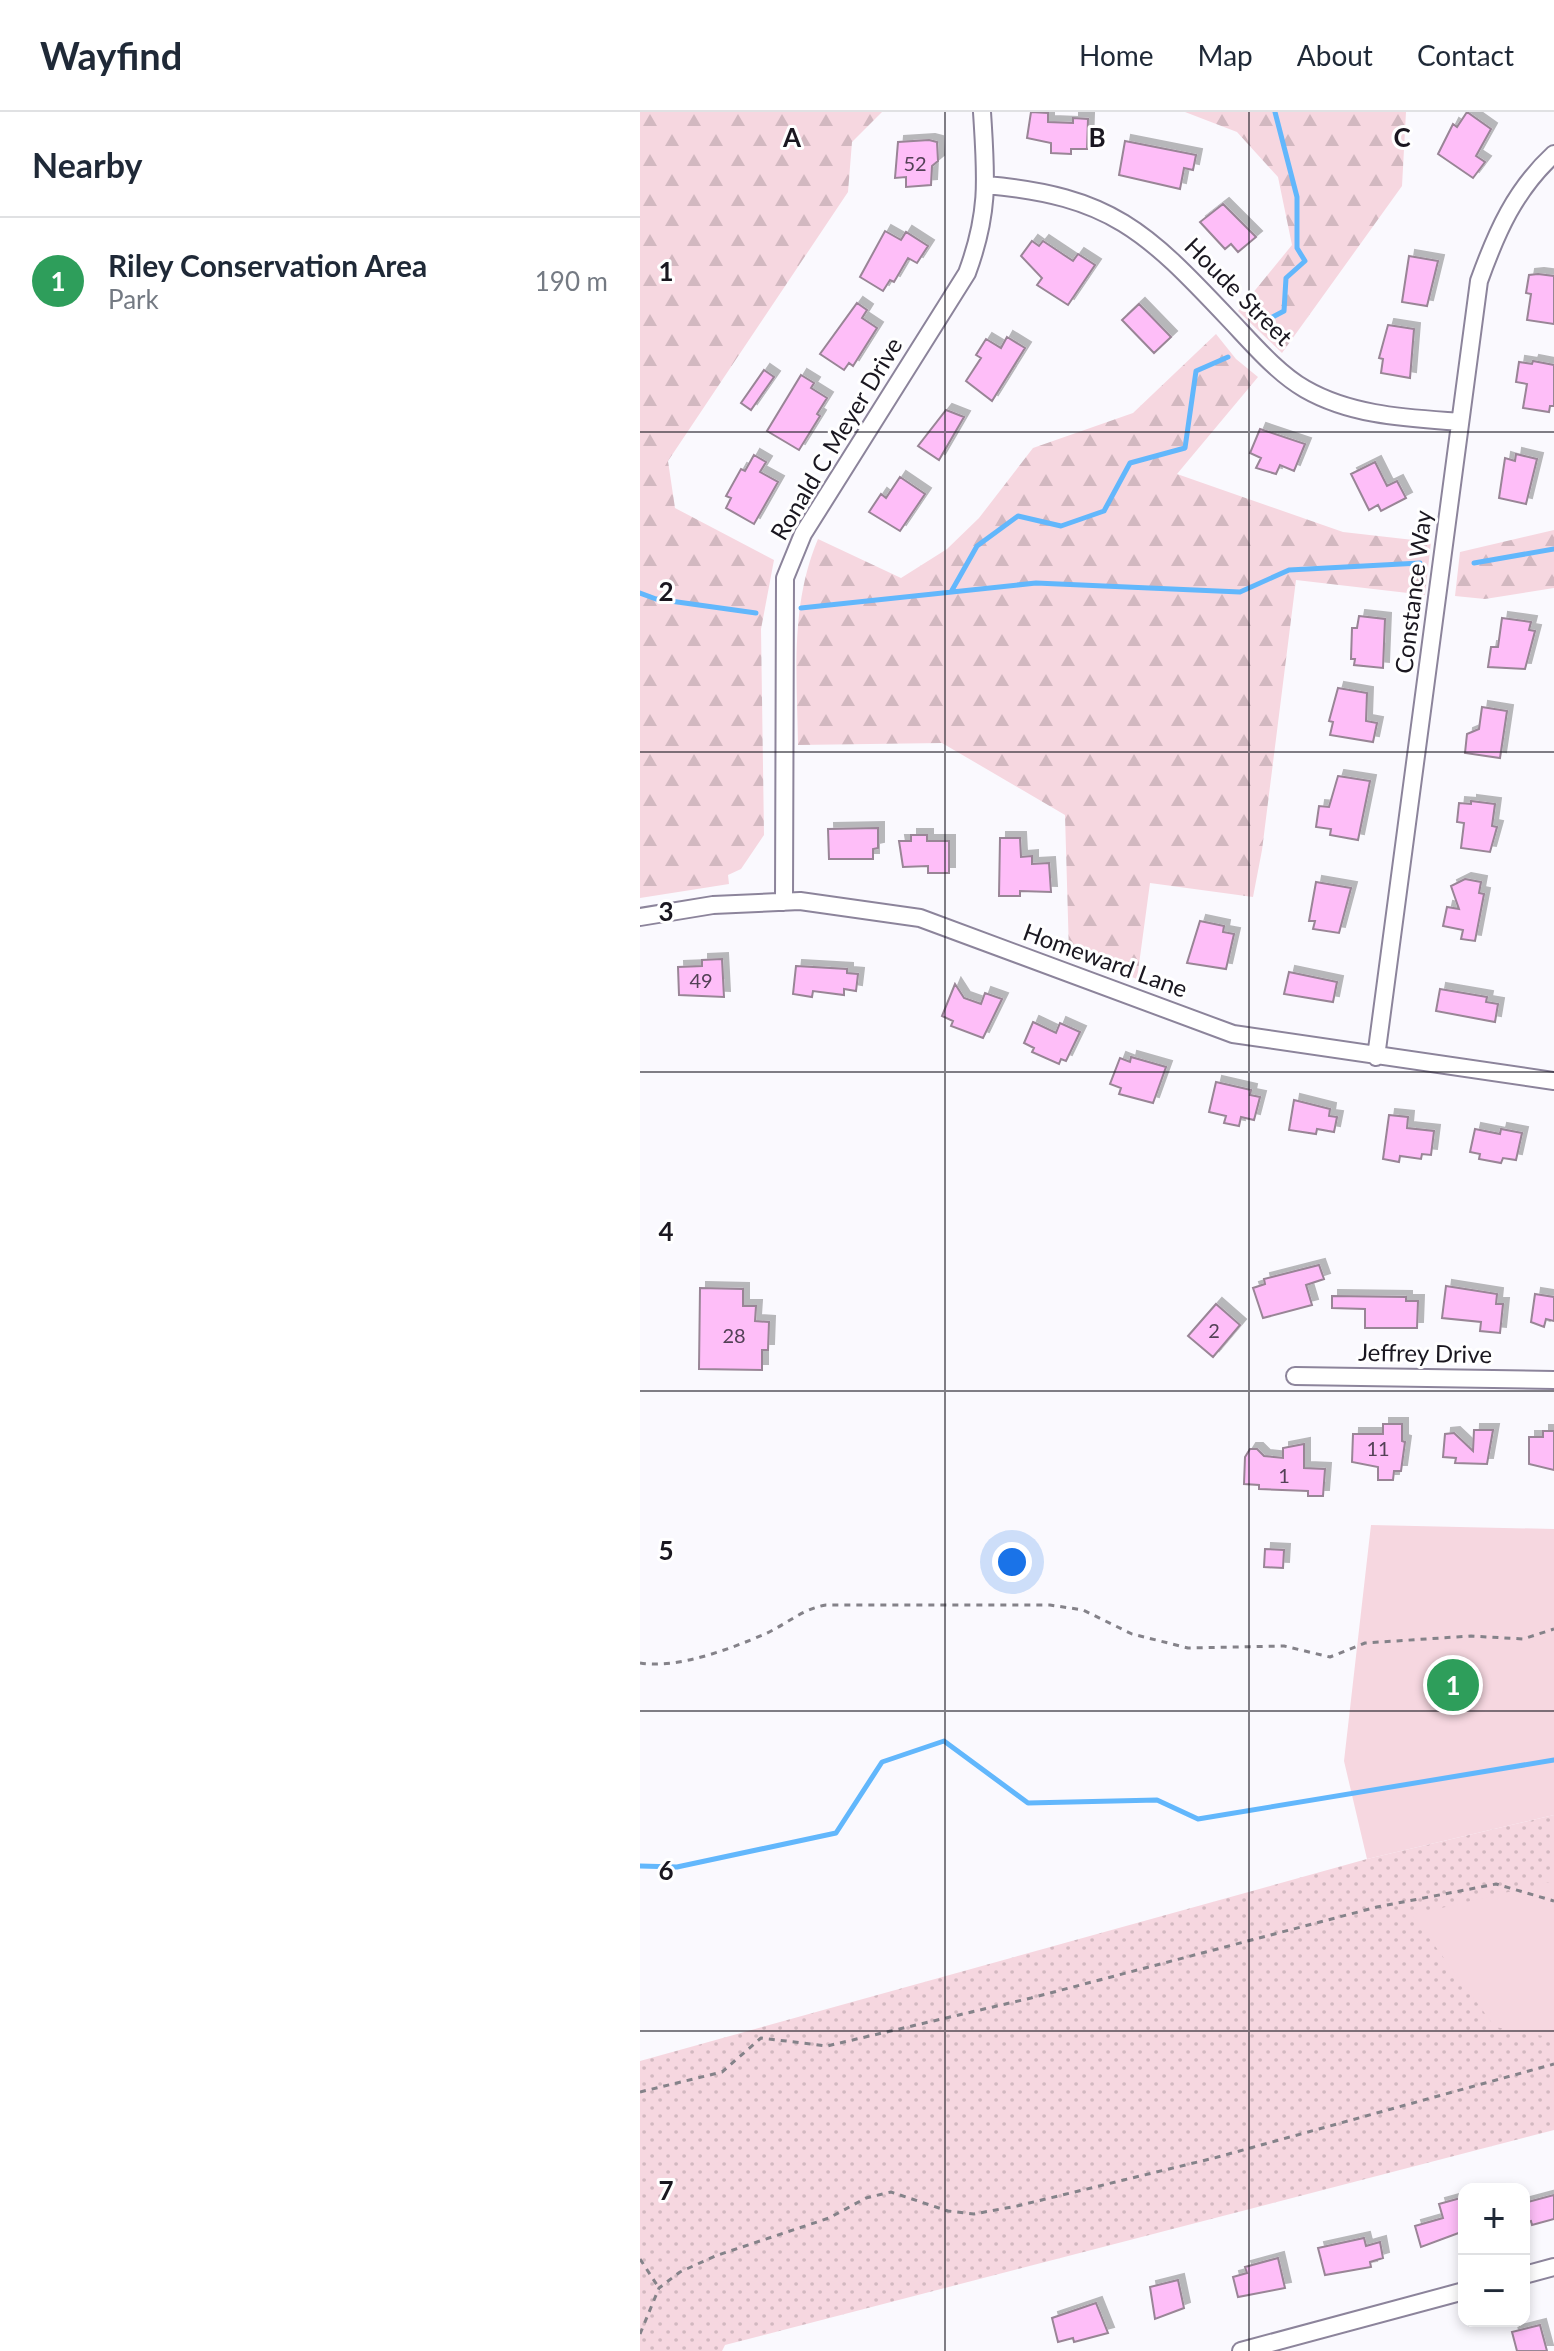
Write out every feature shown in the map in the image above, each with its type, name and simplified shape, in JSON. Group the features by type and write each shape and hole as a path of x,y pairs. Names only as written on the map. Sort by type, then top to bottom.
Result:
{"street":[{"name":"Ronald C Meyer Drive","path":"784,902 785,578 803,534 967,273 982,232 986,185 982,112"},
{"name":"Constance Way","path":"1376,1057 1479,281 1498,227 1528,178 1554,154"},
{"name":"Houde Street","path":"986,185 1036,189 1080,201 1126,222 1169,255 1252,343 1304,389 1349,408 1460,422"},
{"name":"Homeward Lane","path":"640,917 713,905 784,902 920,918 1233,1034 1554,1081"},
{"name":"Jeffrey Drive","path":"1295,1376 1554,1380"},
{"path":"1530,2273 1554,2267"},
{"path":"1241,2351 1458,2293"}],"path":[{"path":"640,1663 658,1666 729,1647 768,1633 807,1608 826,1605 1050,1605 1083,1610 1132,1634 1188,1648 1284,1646 1330,1657 1365,1643 1471,1636 1523,1639 1554,1629"},
{"path":"640,2092 722,2072 761,2038 827,2046 1031,1998 1377,1907 1496,1884 1554,1901"},
{"path":"640,2334 659,2288 680,2272 715,2256 829,2218 866,2198 891,2192 948,2211 974,2214 1017,2206 1214,2158 1554,2064"},
{"path":"640,2259 659,2288"}],"green space":[{"path":"640,112 882,112 852,142 848,192 668,461 675,508 774,560 761,629 764,835 741,869 728,875 729,884 640,898"},
{"path":"1185,112 1406,112 1402,186 1282,353 1238,311 1292,245 1278,177 1237,132"},
{"path":"1216,334 1236,359 1258,377 1177,474 1343,532 1431,542 1425,595 1296,580 1262,850 1253,897 1150,883 1137,979 1069,953 1065,815 942,743 798,745 799,615 809,564 818,539 901,578 947,549 979,518 1033,448 1133,413"},
{"path":"1554,530 1554,588 1485,599 1455,596 1460,552"},
{"path":"1371,1525 1554,1529 1554,1815 1367,1859 1344,1761"},
{"path":"1554,1815 1554,2130 725,2345 722,2351 640,2351 640,2061 1367,1859"},
{"path":"1554,1881 1554,2038 1495,2027 1412,1915"}],"building":[{"path":"1031,112 1048,113 1048,122 1073,123 1073,118 1088,119 1087,149 1071,149 1071,154 1051,153 1051,143 1027,138"},
{"path":"1467,112 1491,129 1476,156 1485,162 1473,178 1438,154 1453,124 1457,127"},
{"path":"1125,141 1196,155 1193,170 1184,168 1180,189 1119,175"},
{"path":"898,142 937,142 938,161 932,166 931,185 906,187 906,177 895,178"},
{"path":"1223,204 1256,237 1238,252 1231,244 1225,249 1200,222"},
{"path":"885,231 901,240 906,232 928,246 917,263 908,258 894,282 890,280 883,291 860,277"},
{"path":"1032,241 1039,246 1043,241 1073,261 1078,254 1095,265 1068,305 1037,285 1042,278 1021,256"},
{"path":"1409,256 1438,261 1427,306 1402,302"},
{"path":"1529,275 1554,276 1554,324 1527,320 1531,294 1526,293"},
{"path":"857,303 867,310 862,318 877,328 853,366 849,363 844,370 820,354"},
{"path":"1139,304 1171,337 1154,353 1122,320"},
{"path":"1388,325 1414,329 1410,378 1381,373 1383,359 1379,358"},
{"path":"1007,337 1025,348 992,401 966,381 981,358 976,355 986,339 1001,348"},
{"path":"1533,361 1554,365 1554,406 1550,406 1549,412 1523,408 1527,384 1516,382 1519,362 1532,364"},
{"path":"764,370 774,377 751,410 741,403"},
{"path":"801,375 814,383 811,388 827,398 799,450 767,431"},
{"path":"946,410 964,417 939,460 918,446"},
{"path":"1260,429 1305,444 1294,471 1280,465 1276,474 1256,468 1261,458 1250,453"},
{"path":"1516,454 1537,459 1526,504 1499,498 1505,458 1515,461"},
{"path":"754,455 766,462 760,472 778,482 754,524 726,508 731,498 726,496 741,469 745,471"},
{"path":"1375,462 1387,486 1397,481 1406,498 1381,511 1378,505 1369,510 1351,474"},
{"path":"900,477 925,494 900,531 869,512 881,494 886,498"},
{"path":"1359,616 1385,619 1383,668 1354,665 1355,659 1351,659 1352,628 1357,628"},
{"path":"1502,618 1531,622 1529,630 1535,631 1525,669 1488,667 1491,647 1498,647"},
{"path":"1338,688 1367,693 1366,721 1377,723 1373,742 1330,735 1333,722 1329,721"},
{"path":"1482,707 1507,711 1500,758 1465,753 1467,734 1479,729"},
{"path":"1338,776 1370,781 1358,840 1330,835 1331,829 1316,827 1319,806 1329,807"},
{"path":"1471,801 1495,804 1492,826 1497,827 1490,852 1461,848 1464,823 1457,822 1459,803 1471,804"},
{"path":"878,828 878,848 873,849 873,859 829,859 828,829"},
{"path":"911,835 927,835 927,841 949,841 949,873 928,873 928,866 903,867 899,841 911,841"},
{"path":"1000,838 1020,838 1021,857 1032,856 1032,864 1049,863 1051,892 1020,891 1020,896 999,896"},
{"path":"1465,879 1481,882 1479,893 1484,894 1475,941 1461,939 1463,930 1443,926 1447,907 1459,909 1451,886"},
{"path":"1316,882 1351,888 1339,933 1313,929 1315,921 1309,921"},
{"path":"1200,921 1224,926 1223,932 1234,934 1226,969 1187,963"},
{"path":"722,959 724,997 679,995 678,967 702,966 702,960"},
{"path":"796,966 847,969 847,973 858,974 856,991 844,989 844,995 813,991 812,997 793,994"},
{"path":"1289,972 1337,982 1333,1002 1284,994"},
{"path":"955,984 964,998 981,1004 985,993 1002,999 983,1038 951,1026 953,1021 942,1016"},
{"path":"1440,989 1487,997 1486,1002 1498,1004 1495,1022 1436,1011"},
{"path":"1033,1022 1056,1033 1060,1023 1080,1032 1066,1061 1061,1059 1059,1064 1032,1052 1034,1048 1024,1043"},
{"path":"1131,1057 1166,1067 1153,1103 1119,1094 1121,1088 1110,1084 1120,1058 1130,1062"},
{"path":"1216,1082 1251,1090 1250,1095 1260,1097 1254,1120 1241,1117 1239,1126 1224,1123 1226,1116 1209,1112"},
{"path":"1294,1100 1330,1109 1329,1116 1337,1117 1334,1132 1317,1129 1316,1134 1289,1130"},
{"path":"1389,1115 1408,1117 1407,1128 1434,1131 1431,1155 1422,1154 1421,1159 1400,1156 1399,1162 1383,1159"},
{"path":"1475,1129 1500,1134 1501,1129 1522,1133 1516,1160 1503,1158 1501,1163 1479,1159 1480,1154 1470,1152"},
{"path":"1319,1265 1324,1279 1306,1285 1312,1305 1263,1318 1253,1288 1265,1284 1264,1279"},
{"path":"1446,1286 1497,1294 1496,1304 1503,1304 1500,1333 1480,1331 1481,1322 1442,1318"},
{"path":"700,1288 743,1289 743,1306 756,1306 755,1321 769,1322 768,1350 762,1350 762,1370 699,1369"},
{"path":"1535,1294 1554,1297 1554,1321 1546,1319 1544,1327 1531,1322"},
{"path":"1332,1296 1406,1297 1406,1301 1418,1301 1417,1328 1365,1328 1365,1309 1332,1308"},
{"path":"1216,1304 1240,1325 1213,1357 1188,1336"},
{"path":"1383,1424 1402,1424 1402,1441 1405,1442 1401,1471 1394,1471 1393,1480 1378,1480 1378,1467 1352,1462 1353,1434 1383,1434"},
{"path":"1474,1430 1493,1430 1487,1464 1455,1463 1456,1458 1443,1457 1445,1434 1454,1433 1473,1451"},
{"path":"1543,1431 1554,1431 1554,1470 1529,1464 1529,1437 1543,1437"},
{"path":"1304,1444 1304,1468 1325,1469 1323,1496 1308,1496 1308,1491 1259,1489 1259,1485 1244,1484 1245,1457 1250,1449 1257,1449 1264,1456 1283,1458 1283,1448"},
{"path":"1265,1549 1284,1550 1283,1568 1264,1567"},
{"path":"1554,2195 1554,2219 1532,2225 1530,2201"},
{"path":"1458,2199 1458,2233 1421,2247 1415,2226 1443,2218 1439,2204"},
{"path":"1364,2238 1366,2246 1380,2242 1383,2258 1370,2262 1371,2267 1325,2275 1318,2248"},
{"path":"1278,2258 1285,2288 1238,2297 1233,2277 1247,2273 1245,2267"},
{"path":"1178,2280 1184,2308 1155,2319 1150,2287"},
{"path":"1096,2303 1108,2333 1074,2342 1073,2338 1058,2342 1052,2318"},
{"path":"1540,2325 1547,2351 1517,2351 1512,2332"}],"waterway":[{"path":"1267,320 1284,311 1286,278 1305,261 1297,248 1297,197 1275,112"},
{"path":"951,592 977,546 1018,516 1061,526 1104,511 1130,463 1185,448 1196,371 1228,357"},
{"path":"1474,563 1554,549"},
{"path":"801,608 1036,583 1240,592 1289,570 1420,563"},
{"path":"640,593 656,599 756,613"},
{"path":"640,1866 677,1867 836,1833 882,1762 944,1741 1028,1803 1157,1800 1198,1819 1554,1760"}],"place":[{"name":"Riley Conservation Area","path":"1453,1685"}]}
